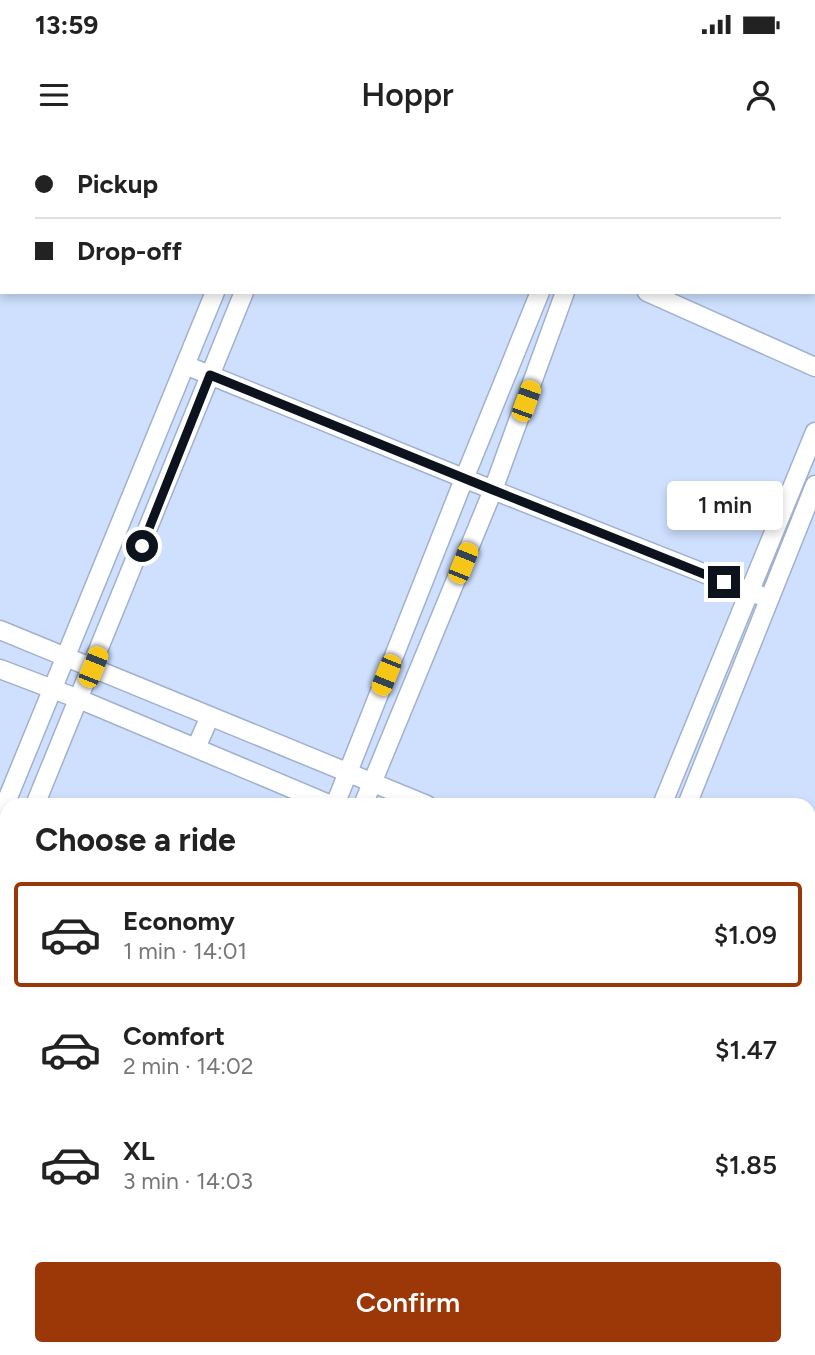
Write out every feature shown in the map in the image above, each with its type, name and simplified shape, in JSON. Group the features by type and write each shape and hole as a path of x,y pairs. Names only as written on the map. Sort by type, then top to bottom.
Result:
{"street":[{"path":"8,798 214,294"},
{"path":"38,798 243,294"},
{"path":"336,798 539,294"},
{"path":"366,798 493,490 564,294"},
{"path":"651,294 815,367"},
{"path":"518,347 542,356"},
{"path":"185,365 769,599"},
{"path":"665,798 815,432"},
{"path":"690,798 815,485"},
{"path":"0,630 410,798"},
{"path":"0,669 316,798"},
{"path":"196,748 210,716"}],"route":[{"path":"142,546 210,375 724,582"}]}
